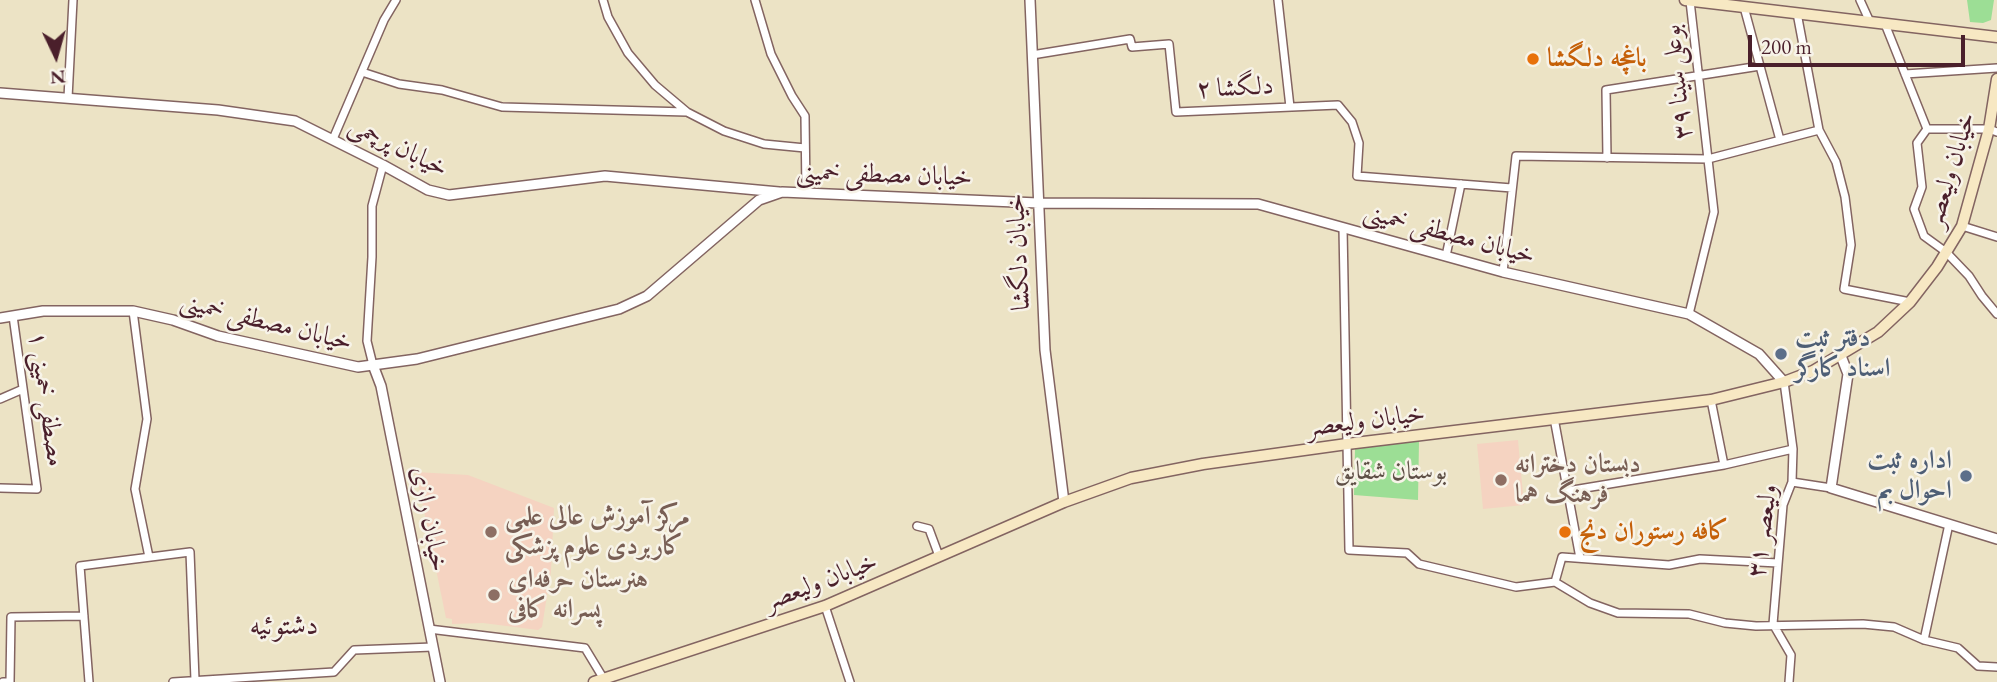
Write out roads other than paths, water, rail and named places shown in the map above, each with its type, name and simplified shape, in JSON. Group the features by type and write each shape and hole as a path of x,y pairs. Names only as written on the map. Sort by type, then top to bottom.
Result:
{"main road":[{"path":"1688,0 1997,37"},
{"name":"خیابان ولیعصر","path":"604,681 825,606 1064,502 1131,478 1203,464 1347,444 1710,400 1813,372 1878,332 1910,302 1946,252 1962,226 1993,130 1997,79"}],"street":[{"path":"68,98 74,0"},
{"path":"334,139 384,20 396,0"},
{"path":"603,0 608,16 628,53 655,85 687,111 724,131 764,144 805,148"},
{"path":"755,0 771,54 804,116 806,193"},
{"name":"خیابان دلگشا","path":"1030,0 1045,350 1064,502"},
{"path":"1278,0 1290,107"},
{"name":"بوعلی سینا ۳۹","path":"1688,0 1714,212 1689,314"},
{"path":"1860,0 1870,22"},
{"path":"1744,7 1780,140"},
{"path":"1797,13 1819,130 1836,162 1845,197 1850,245 1844,289 1910,302"},
{"path":"1885,24 1927,129"},
{"name":"دلگشا ۲","path":"1032,55 1130,39 1132,47 1168,44 1176,112 1338,105 1352,122 1359,143 1357,176 1461,184"},
{"path":"1607,158 1606,90 1760,66"},
{"path":"1905,74 1997,68"},
{"path":"362,72 399,84 442,90 502,107 687,111"},
{"name":"خیابان پرچمی","path":"0,93 218,110 295,121 428,190 449,195 605,176 782,192"},
{"path":"1927,129 1993,130"},
{"path":"1927,129 1917,143 1922,187 1914,209 1924,236 1946,252 1969,276 1997,314"},
{"path":"1503,272 1516,156 1708,159 1819,130"},
{"path":"373,365 367,341 372,206 383,165"},
{"path":"1446,256 1461,184 1512,188"},
{"name":"خیابان مصطفی خمینی","path":"0,318 43,311 133,312 173,320 218,336 358,367 417,359 619,309 647,296 758,201 782,192 1038,203 1258,204 1503,272 1689,314 1759,354 1784,382"},
{"path":"1962,226 1997,237"},
{"path":"1343,228 1349,550 1407,553 1419,565 1516,587 1555,582 1590,603 1618,613 1689,614 1725,623 1756,626 1773,624 1894,627 1924,640 1958,648 1978,666 1997,667"},
{"path":"133,312 147,419 135,489 149,557"},
{"name":"مصطفی خمینی ۱","path":"0,488 37,489 13,316"},
{"path":"1831,488 1848,374 1841,356"},
{"name":"خیابان رازی","path":"373,365 381,386 440,682"},
{"name":"ولیعصر ۳۱","path":"1773,624 1783,505 1792,482 1793,449 1784,382"},
{"path":"0,399 23,389"},
{"path":"1710,400 1724,466"},
{"path":"1554,418 1580,558"},
{"path":"1567,491 1724,466 1793,449"},
{"path":"1792,482 1831,488 1997,538"},
{"path":"1924,640 1949,524"},
{"path":"917,526 929,529 939,556"},
{"path":"89,682 80,566 190,552 195,681"},
{"path":"1555,582 1562,557 1669,565 1700,559 1778,563"},
{"path":"825,606 850,682"},
{"path":"3,682 10,682 11,617 84,616"},
{"path":"1773,624 1791,655 1789,682"},
{"path":"429,629 585,648 604,681"},
{"path":"173,682 334,672 354,650 433,647"}],"place":[{"name":"باغچه دلگشا","path":"1533,59"},
{"name":"دفتر ثبت اسناد کارگر","path":"1781,354"},
{"name":"اداره ثبت احوال بم","path":"1966,476"},
{"name":"دبستان دخترانه فرهنگ هما","path":"1501,480"},
{"name":"مرکز آموزش عالی علمی کاربردی علوم پزشکی","path":"491,532"},
{"name":"کافه رستوران دنج","path":"1565,532"},
{"name":"هنرستان حرفه‌ای پسرانه کافی","path":"494,595"}],"district":[{"name":"دشتوئیه","path":"284,626"}],"park label":[{"name":"بوستان شقایق","path":"1391,472"}]}
